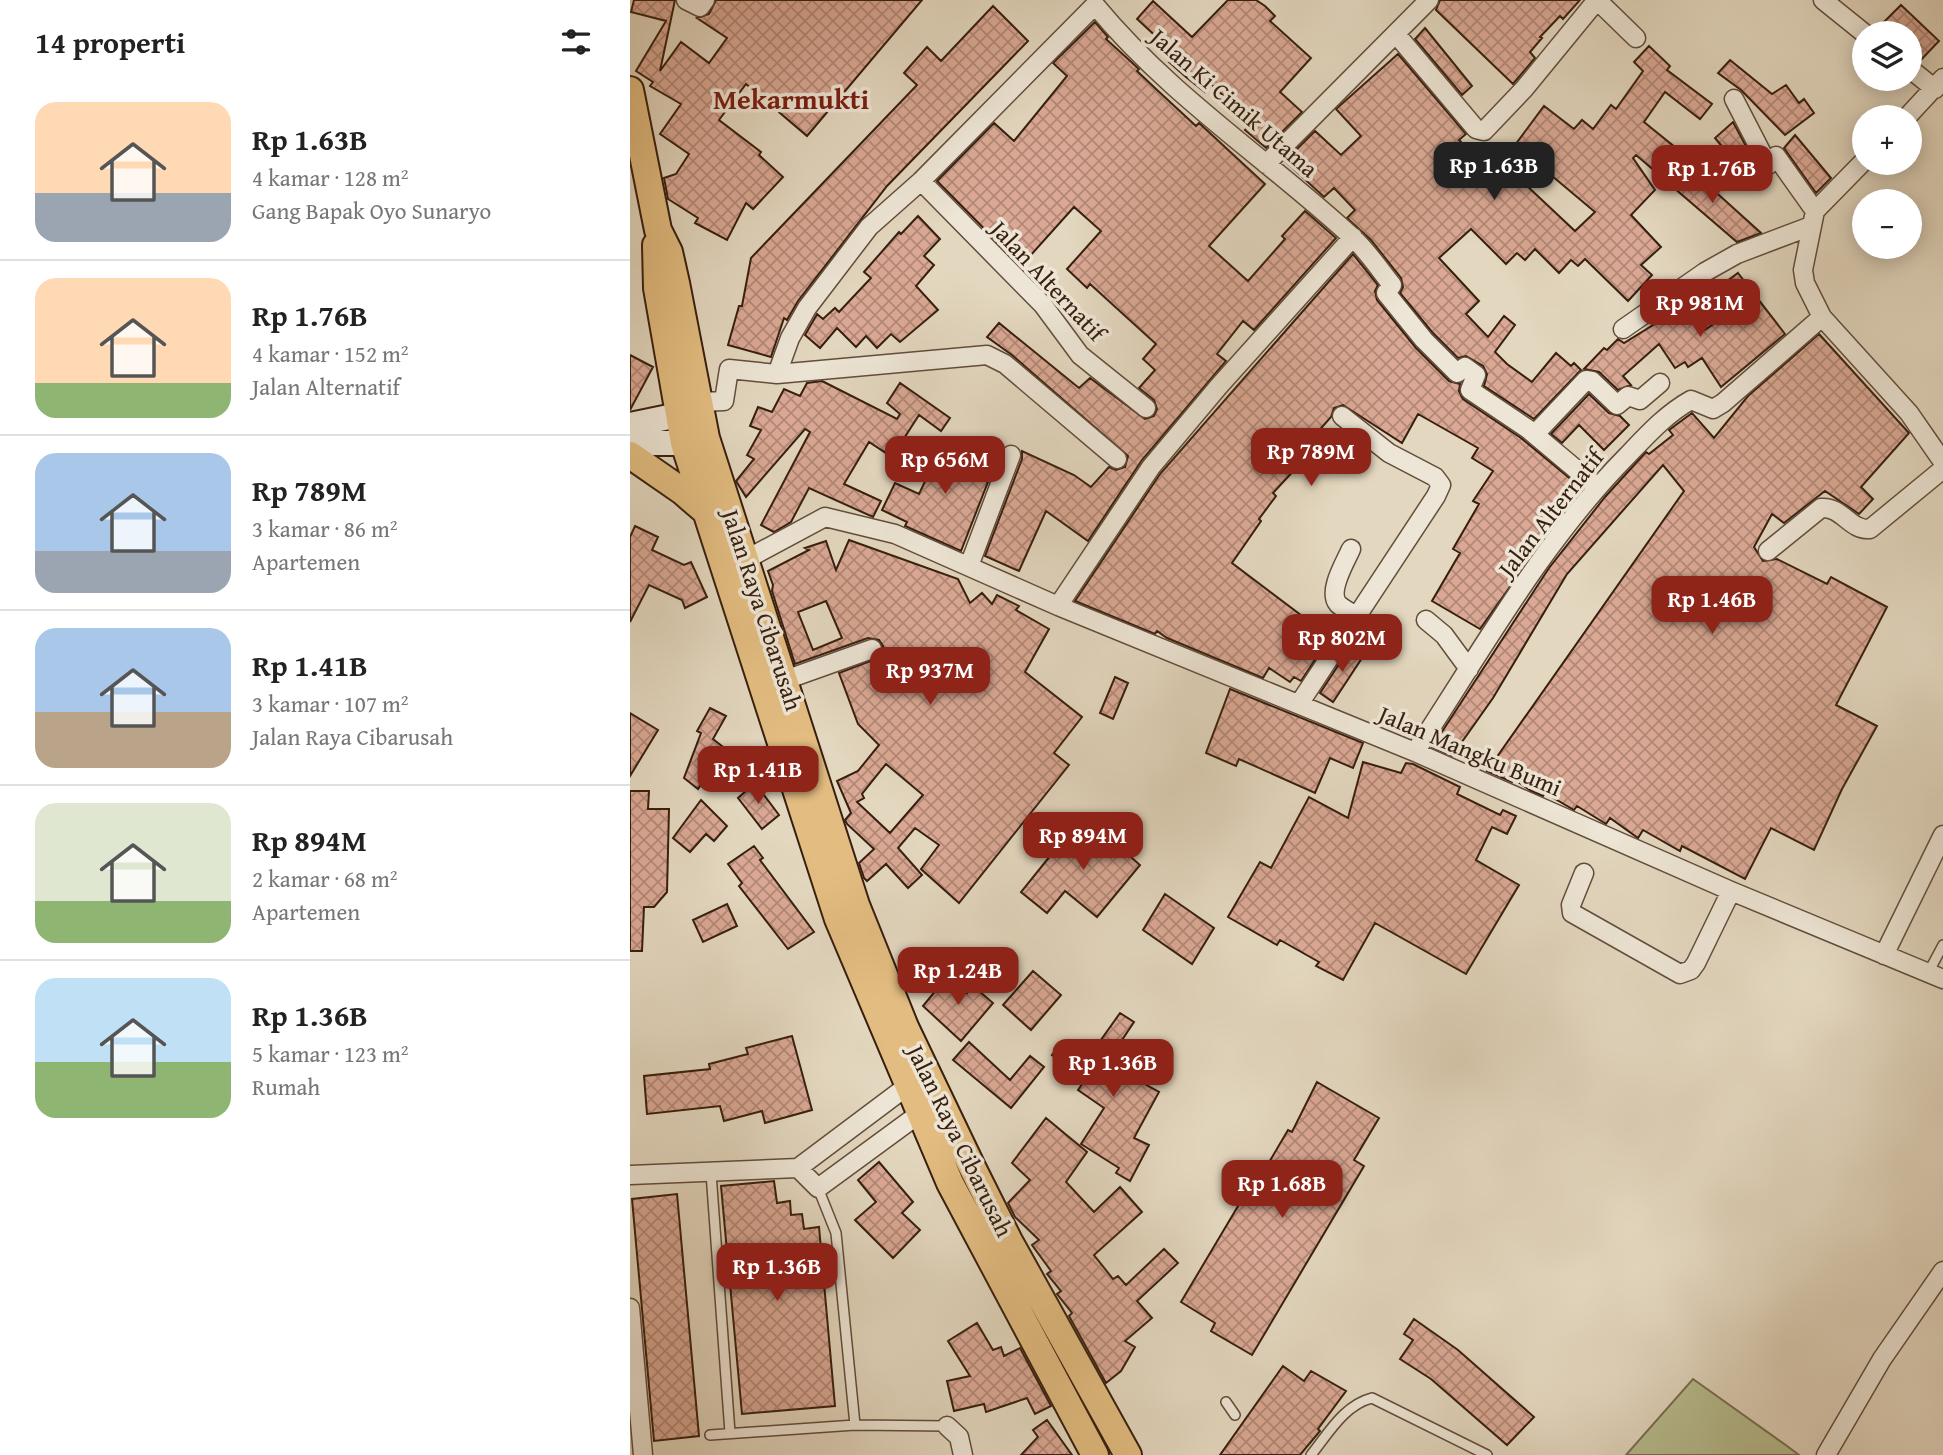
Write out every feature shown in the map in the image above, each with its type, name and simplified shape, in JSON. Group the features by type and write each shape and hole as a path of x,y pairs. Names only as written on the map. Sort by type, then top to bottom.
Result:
{"main road":[{"name":"Jalan Raya Cibarusah","path":"630,90 657,230 669,252 705,511 838,919 906,1087 950,1183 998,1247 1128,1455"},
{"path":"630,425 692,410"},
{"name":"Jalan Raya Cibarusah","path":"695,440 745,560 856,905 998,1247 1095,1455"},
{"path":"630,443 695,440"},
{"path":"630,455 682,491 705,511"}],"street":[{"path":"686,0 700,7 705,0"},
{"path":"1266,164 1429,0"},
{"path":"1396,34 1476,128 1484,131 1524,89 1597,0 1636,38"},
{"path":"1823,0 1852,23"},
{"name":"Jalan Ki Cimik Utama","path":"777,374 790,338 815,298 869,227 921,181 1094,2 1146,62 1353,237 1392,285 1386,293 1424,340 1457,373 1465,367 1476,375 1470,390 1535,434 1597,487"},
{"path":"1918,105 1939,83 1922,74"},
{"path":"1734,99 1768,164 1776,156 1813,218 1803,270 1805,283 1822,317 1909,413 1943,462"},
{"path":"1623,329 1705,272 1813,218 1852,174"},
{"name":"Jalan Alternatif","path":"921,181 981,245 1043,305 1080,355 1146,408"},
{"path":"1058,606 1151,467 1219,386 1353,237"},
{"name":"Jalan Alternatif","path":"1415,752 1539,565 1597,487 1660,422 1691,400 1713,409 1723,403 1822,317"},
{"path":"692,410 724,401 729,369 777,374 987,355 1004,364 1117,459"},
{"path":"1535,434 1586,380 1617,405 1628,396 1640,400 1660,383"},
{"path":"1299,704 1358,617 1441,485 1434,477 1389,453 1342,416"},
{"path":"969,566 1011,455"},
{"path":"1768,551 1821,508 1841,512 1858,527 1870,529 1943,468"},
{"name":"Jalan Mangku Bumi","path":"745,560 825,517 895,534 1058,606 1415,752 1731,891 1936,976"},
{"path":"1351,549 1337,582 1335,597 1338,603 1358,617"},
{"path":"1426,620 1449,640 1469,669"},
{"path":"785,680 872,649"},
{"path":"1884,954 1943,835"},
{"path":"1584,873 1571,905 1572,913 1681,974 1691,970 1696,963 1731,891"},
{"path":"630,1175 798,1168 906,1087"},
{"path":"798,1168 818,1188 919,1114"},
{"path":"1826,1455 1882,1359 1940,1282"},
{"path":"630,1308 643,1455"},
{"path":"947,1426 959,1437 963,1455"}],"lane":[{"path":"1936,976 1943,945"},
{"path":"711,1173 730,1433"},
{"path":"818,1188 836,1233 855,1425"},
{"path":"1311,1455 1347,1411 1361,1401 1372,1398 1487,1455"},
{"path":"1226,1402 1236,1415"},
{"path":"710,1435 855,1425 947,1426"}],"green space":[{"path":"1693,1379 1787,1446 1799,1455 1626,1455"}],"building":[{"path":"634,0 675,0 660,71 681,42 709,63 727,38 697,18 709,14 716,0 922,0 807,136 746,84 719,120 761,152 759,155 783,177 753,209 746,203 727,240 695,223 698,218 668,199 664,178 676,174 689,154 660,134 681,104 650,86 653,82 636,71 666,21 631,12"},
{"path":"1228,0 1256,0 1265,6 1275,16 1270,21 1311,58 1280,92 1302,112 1266,148 1245,130 1252,123 1211,84 1205,92 1169,62 1176,55 1137,19 1153,1 1192,37"},
{"path":"1440,0 1580,0 1563,19 1560,16 1540,37 1542,38 1530,52 1535,58 1513,84 1436,10"},
{"path":"1901,5 1918,21 1885,21"},
{"path":"993,6 1028,41 887,186 798,301 787,320 784,318 771,357 728,345 739,306 742,306 751,258 917,85 904,73 927,47 941,61"},
{"path":"1095,22 1108,37 1106,39 1139,69 1137,71 1196,126 1199,123 1265,184 1209,246 1248,281 1285,239 1282,236 1305,211 1336,238 1254,330 1243,321 1217,354 1226,361 1142,460 1088,541 1046,511 1019,571 985,556 1022,459 1022,451 1074,475 1091,487 1109,467 1116,470 1125,467 1128,456 1012,355 987,337 999,323 1079,388 1090,378 1145,419 1154,416 1157,409 1154,400 1139,388 1155,370 1143,359 1156,344 1090,284 1087,288 1067,269 1101,231 1074,207 1021,266 937,181 994,123 1014,141 1067,76 1053,63"},
{"path":"1922,25 1939,41 1922,59"},
{"path":"1425,28 1472,86 1462,95 1415,39"},
{"path":"1649,46 1670,66 1667,70 1712,104 1700,119 1665,92 1644,122 1676,148 1656,172 1636,155 1633,158 1655,190 1631,215 1661,247 1641,265 1652,275 1628,301 1585,259 1578,266 1571,260 1559,273 1535,249 1525,260 1517,253 1506,264 1471,229 1439,258 1479,301 1466,314 1488,337 1504,316 1515,325 1495,352 1507,364 1532,382 1556,353 1571,366 1574,363 1581,370 1534,419 1484,386 1487,374 1483,366 1466,356 1458,358 1432,332 1400,293 1403,287 1401,278 1371,240 1347,218 1355,210 1334,188 1324,197 1285,161 1315,131 1341,155 1361,136 1336,109 1398,54 1466,134 1459,140 1482,163 1491,152 1575,231 1595,212 1515,145 1544,106 1574,129 1582,120 1593,129 1611,105 1616,109 1643,71 1634,62"},
{"path":"1730,60 1772,94 1786,85 1799,103 1804,99 1814,113 1785,135 1741,90 1718,73"},
{"path":"1733,122 1748,150 1735,162 1715,138"},
{"path":"1795,135 1831,178 1816,193 1784,148"},
{"path":"1685,165 1761,233 1737,242 1667,182"},
{"path":"918,216 940,239 924,256 934,265 916,286 938,310 900,342 891,334 877,348 866,336 856,347 837,328 820,348 805,335 817,314 823,319 835,308 839,312 871,278 864,272 899,232 901,234"},
{"path":"1353,254 1378,285 1375,291 1377,300 1416,348 1449,381 1460,384 1459,391 1463,399 1521,438 1573,481 1557,500 1566,508 1480,629 1432,601 1460,553 1453,549 1479,504 1473,501 1493,471 1472,458 1478,448 1418,414 1402,443 1343,405 1334,408 1331,417 1314,436 1316,439 1296,461 1300,464 1273,493 1276,496 1232,563 1330,637 1301,681 1294,677 1290,682 1269,668 1263,678 1167,638 1157,631 1155,634 1075,601 1160,474"},
{"path":"1738,273 1785,334 1721,387 1702,358 1688,367 1685,362 1675,368 1659,344 1623,376 1631,385 1618,390 1599,372 1584,369 1604,348 1607,350 1618,339 1624,343 1682,307 1700,333 1727,315 1711,293"},
{"path":"1819,334 1909,433 1861,487 1873,499 1859,514 1825,491 1784,523 1772,514 1754,547 1763,561 1777,559 1827,584 1831,577 1887,607 1836,705 1877,726 1842,789 1814,850 1771,828 1745,879 1682,846 1680,851 1643,830 1638,838 1610,818 1606,824 1577,806 1574,810 1545,793 1543,796 1531,791 1514,779 1512,782 1487,771 1684,491 1663,465 1567,574 1493,698 1452,756 1432,747 1549,568 1605,497 1646,452 1649,454 1673,435 1669,430 1692,413 1714,438 1748,396"},
{"path":"630,355 653,367 630,410"},
{"path":"822,381 897,419 900,414 887,403 900,383 950,418 941,431 919,415 892,457 869,442 844,484 881,501 873,517 809,488 791,522 774,532 761,525 810,432 805,429 746,497 736,481 754,459 747,455 761,430 750,426 758,407 772,412 784,389 800,396 807,383"},
{"path":"1589,394 1609,413 1620,416 1629,425 1604,450 1579,425 1562,443 1551,434"},
{"path":"946,438 995,464 961,551 905,526 907,522 882,510 895,483 919,494"},
{"path":"635,526 658,537 652,550 684,565 691,562 707,597 685,608 682,600 649,585 630,622 630,537"},
{"path":"849,540 958,579 970,603 982,593 992,604 997,595 1019,606 1016,610 1049,629 1025,672 1082,717 1054,753 1069,765 959,903 921,869 939,845 915,828 898,848 922,875 908,888 886,864 867,881 864,878 859,863 874,849 847,824 845,820 851,813 837,781 858,771 879,745 858,724 839,673 876,659 883,652 883,646 879,640 868,638 795,664 768,571 809,550 805,548 826,541 836,570","holes":["826,601 842,638 813,650 798,612","886,764 923,795 890,833 857,802 864,798 862,794"]},
{"path":"1351,646 1364,655 1333,702 1320,693"},
{"path":"1115,677 1128,683 1113,719 1100,713"},
{"path":"1230,689 1363,743 1353,768 1330,758 1315,793 1239,759 1236,766 1206,753"},
{"path":"710,708 726,716 713,739 737,758 743,752 757,765 741,781 718,759 698,789 684,778 701,733 697,731"},
{"path":"630,713 658,730 630,776"},
{"path":"1363,762 1401,773 1406,763 1413,764 1460,787 1457,794 1500,815 1503,810 1516,816 1507,834 1492,827 1476,860 1519,885 1466,974 1375,923 1343,980 1316,966 1319,962 1280,940 1277,945 1228,917 1260,862 1271,868 1309,797 1348,818"},
{"path":"755,783 779,815 762,829 738,798"},
{"path":"630,791 649,791 648,809 669,809 667,892 654,907 644,907 642,951 630,951"},
{"path":"701,800 727,826 714,841 706,834 690,852 673,838"},
{"path":"1088,819 1140,865 1097,917 1065,891 1047,913 1021,892 1059,845 1063,848"},
{"path":"754,846 763,858 760,860 814,932 788,949 739,886 742,883 728,864"},
{"path":"1165,894 1214,928 1192,964 1143,930"},
{"path":"727,904 737,926 703,942 693,920"},
{"path":"1033,971 1061,995 1031,1030 1003,1005"},
{"path":"947,977 967,993 973,986 993,1003 961,1041 923,1006"},
{"path":"1120,1013 1134,1022 1114,1052 1124,1059 1122,1063 1144,1077 1141,1082 1159,1092 1134,1138 1149,1145 1130,1181 1116,1173 1119,1168 1081,1144 1104,1108 1078,1090 1085,1080 1052,1055 1062,1042 1086,1061"},
{"path":"792,1036 812,1110 765,1123 762,1111 724,1121 720,1106 647,1114 644,1076 710,1069 709,1064 748,1054 746,1048"},
{"path":"969,1042 1010,1080 1030,1056 1044,1067 1011,1108 953,1060"},
{"path":"1317,1082 1379,1118 1354,1160 1364,1166 1252,1355 1211,1331 1215,1323 1181,1302 1244,1196 1248,1198 1288,1130 1292,1132"},
{"path":"1046,1118 1087,1152 1066,1182 1094,1212 1120,1187 1142,1212 1094,1255 1113,1279 1118,1276 1126,1285 1164,1249 1178,1263 1137,1301 1152,1318 1125,1341 1135,1347 1121,1371 1106,1383 1069,1316 1072,1313 1057,1294 1061,1291 1047,1274 1051,1271 1032,1245 1039,1240 1015,1217 1008,1203 1030,1180 1012,1163"},
{"path":"879,1162 913,1202 902,1213 920,1230 893,1258 855,1220 876,1202 858,1180"},
{"path":"774,1181 777,1203 790,1201 791,1215 802,1214 804,1229 819,1227 835,1406 742,1414 721,1186"},
{"path":"677,1194 699,1436 654,1441 632,1199"},
{"path":"1414,1319 1458,1350 1534,1417 1507,1445 1431,1379 1400,1359 1413,1340 1404,1334"},
{"path":"977,1323 993,1350 1001,1347 1004,1356 1020,1348 1051,1406 1035,1414 1027,1398 986,1412 984,1404 954,1411 947,1381 970,1376 948,1341"},
{"path":"1283,1366 1304,1381 1311,1371 1346,1391 1318,1429 1320,1431 1300,1455 1220,1455"},
{"path":"1047,1420 1072,1455 1021,1455 1038,1437 1033,1430"}],"district":[{"name":"Mekarmukti","path":"791,99"}]}
